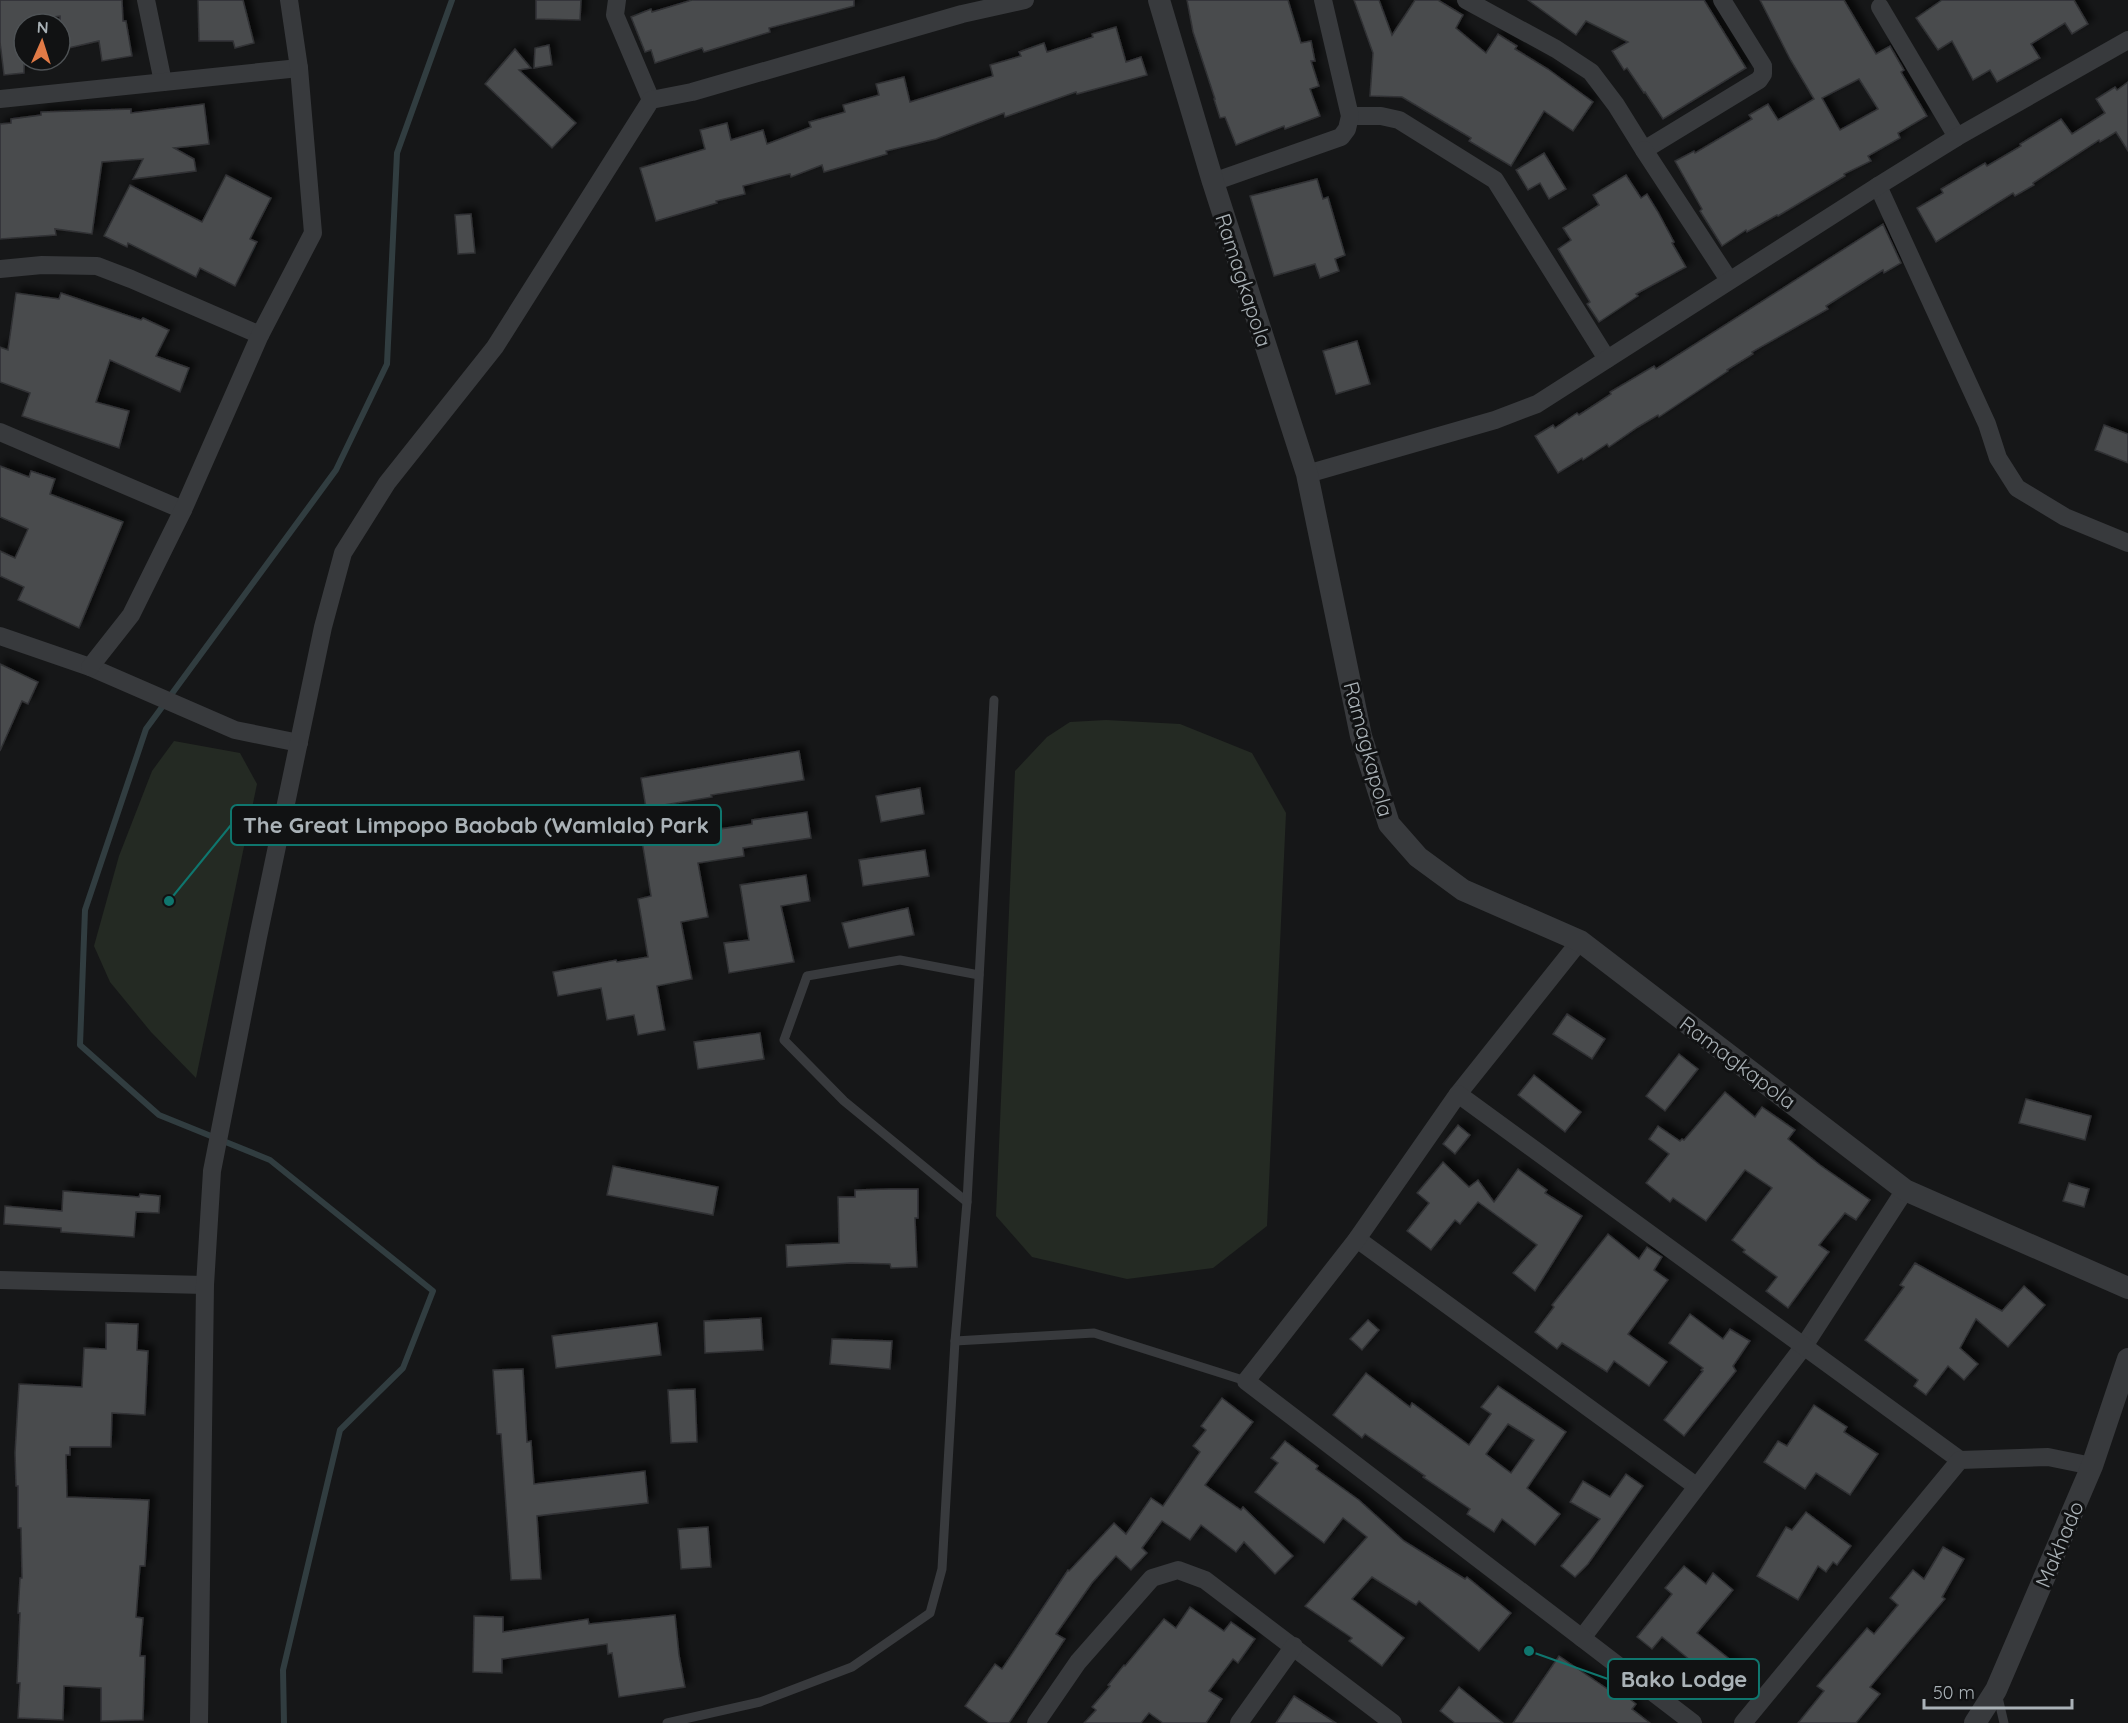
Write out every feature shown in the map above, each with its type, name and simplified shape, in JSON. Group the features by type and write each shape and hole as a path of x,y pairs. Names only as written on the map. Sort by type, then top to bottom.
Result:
{"street":[{"path":"146,0 163,82"},
{"path":"90,667 131,615 183,510 260,335 313,233 299,68 289,0"},
{"path":"617,0 615,15 651,100"},
{"path":"200,1723 205,1285 212,1171 323,627 343,553 387,483 495,346 651,100 692,92 960,7 1025,0"},
{"name":"Ramagkapola","path":"1159,0 1213,182 1307,474 1361,736 1389,824 1418,857 1463,890 1580,941 1905,1190 2128,1288"},
{"path":"1213,182 1341,136 1347,129 1350,116 1323,0"},
{"path":"1466,0 1556,49 1591,72 1616,105 1729,280"},
{"path":"1644,150 1759,80 1763,74 1763,66 1722,0"},
{"path":"1882,2 1957,137"},
{"path":"1307,474 1495,420 1537,404 1957,137 2128,40"},
{"path":"0,99 299,68"},
{"path":"1350,116 1381,116 1399,120 1495,180 1607,359"},
{"path":"1878,186 1987,424 1998,458 2017,488 2065,517 2128,543"},
{"path":"0,269 42,265 97,266 260,335"},
{"path":"0,432 183,510"},
{"path":"0,636 90,667 235,730 299,743"},
{"path":"1580,941 1458,1094 1357,1239 1246,1382 1693,1723"},
{"path":"1458,1094 1960,1460 2048,1457 2092,1466"},
{"path":"1582,1638 1804,1346 1905,1190"},
{"path":"1357,1239 1696,1486"},
{"path":"0,1280 205,1285"},
{"name":"Makhado","path":"1975,1723 1996,1690 2092,1466 2128,1359"},
{"path":"1743,1723 1960,1460"},
{"path":"1036,1723 1078,1662 1152,1578 1178,1570 1205,1580 1393,1723"},
{"path":"1239,1723 1294,1646"}],"lane":[{"path":"667,1723 760,1702 852,1666 930,1613 942,1569 955,1341 967,1202 994,700"},
{"path":"967,1202 844,1101 784,1040 807,976 900,960 979,975"},
{"path":"955,1341 1094,1333 1246,1382"},
{"path":"1996,1690 2004,1723"}],"shaded area":[{"path":"1106,720 1180,724 1252,753 1286,813 1267,1226 1213,1268 1127,1279 1032,1257 996,1216 1015,771 1047,737 1070,722"},
{"path":"174,741 240,753 257,784 196,1078 151,1032 110,982 94,946 119,856 152,771"}],"building":[{"path":"0,0 122,0 123,21 126,21 132,56 102,61 99,41 72,47 72,12 12,12 12,72 24,73 4,75 0,42"},
{"path":"198,0 243,0 254,43 235,48 233,41 199,41"},
{"path":"536,0 581,0 580,20 536,19"},
{"path":"692,0 854,0 854,6 769,28 770,32 704,52 702,48 655,63 651,50 645,52 631,17 651,9 652,12"},
{"path":"1187,0 1288,0 1301,43 1311,41 1315,61 1311,61 1319,86 1310,89 1320,116 1285,129 1284,126 1236,145 1225,117 1220,118 1193,32"},
{"path":"1354,0 1379,0 1392,35 1415,0 1438,0 1463,15 1456,28 1486,53 1498,34 1517,46 1515,49 1548,69 1593,102 1573,131 1544,111 1511,166 1469,141 1471,138 1402,97 1370,96 1373,53"},
{"path":"1528,0 1704,0 1746,68 1663,119 1612,51 1628,42 1586,21 1576,35"},
{"path":"1760,0 1844,0 1876,54 1890,46 1904,70 1901,72 1927,116 1898,133 1900,138 1868,156 1871,161 1844,174 1845,176 1778,216 1747,232 1746,230 1722,246 1700,211 1702,209 1675,161 1694,151 1695,153 1752,119 1749,115 1768,104 1778,120 1814,99 1790,59","holes":["1859,79 1878,109 1840,130 1822,98"]},
{"path":"1942,0 2074,0 2088,24 2072,34 2065,23 2031,44 2040,58 1997,82 1990,70 1973,80 1952,41 1938,50 1916,18"},
{"path":"1116,27 1126,62 1141,57 1147,75 1077,94 1076,92 1005,117 1004,113 936,139 886,151 887,154 824,172 822,165 791,177 790,174 743,186 745,194 656,221 640,168 705,149 700,130 727,123 731,140 763,130 767,144 811,127 809,122 845,112 843,105 879,95 876,84 904,77 910,102 993,76 990,65 1021,56 1019,52 1044,43 1047,52"},
{"path":"549,45 552,65 534,68 535,48"},
{"path":"515,49 531,68 519,70 576,123 552,148 485,84"},
{"path":"2128,82 2128,151 2116,132 2100,142 2099,140 2033,183 2034,185 2015,196 2013,193 1936,242 1917,208 1943,193 1941,189 1985,163 1987,166 2061,119 2072,134 2105,113 2096,99 2115,87 2117,90"},
{"path":"204,104 209,144 174,148 194,159 196,171 133,179 143,159 102,162 92,234 55,229 56,235 0,239 0,124 11,123 11,119 41,115 41,112 131,109 131,113"},
{"path":"1544,153 1566,189 1549,199 1540,183 1528,190 1516,170"},
{"path":"226,175 271,198 250,239 257,242 235,286 200,268 196,277 128,243 127,247 104,236 130,185 202,222"},
{"path":"1626,175 1641,198 1647,194 1686,267 1636,294 1638,296 1599,322 1587,304 1590,302 1558,249 1571,240 1563,228 1599,205 1593,195"},
{"path":"1317,179 1323,199 1328,197 1345,255 1335,259 1339,271 1320,278 1315,264 1274,276 1250,196"},
{"path":"471,214 475,253 458,254 455,215"},
{"path":"1883,224 1901,263 1884,273 1883,270 1826,306 1828,309 1752,352 1753,354 1659,417 1658,415 1609,447 1607,444 1558,473 1535,436 1553,425 1555,428 1577,413 1579,415 1611,394 1610,392 1654,366 1656,369"},
{"path":"16,293 59,299 61,293 141,320 143,318 169,330 156,356 189,368 180,392 110,360 96,402 129,411 119,448 22,416 30,393 0,382 0,347 8,350"},
{"path":"1357,341 1370,384 1336,394 1323,351"},
{"path":"2104,425 2128,434 2128,463 2095,450"},
{"path":"0,466 29,477 31,471 55,479 50,494 123,522 79,628 18,600 24,587 0,576 0,551 15,558 28,529 0,517"},
{"path":"0,664 38,682 28,704 22,701 0,751"},
{"path":"799,751 804,780 646,808 641,778"},
{"path":"920,788 924,814 881,822 876,796"},
{"path":"807,812 811,838 743,848 744,856 698,863 708,917 681,922 692,979 657,986 665,1030 638,1035 634,1015 607,1020 601,988 558,996 553,972 616,960 617,962 648,957 638,899 651,896 642,841 752,824 752,820"},
{"path":"925,850 929,876 863,886 859,860"},
{"path":"806,875 810,901 781,906 794,962 729,973 724,943 749,940 740,885"},
{"path":"908,908 914,935 849,948 842,923"},
{"path":"1567,1014 1605,1039 1592,1059 1553,1034"},
{"path":"760,1033 764,1059 698,1069 694,1042"},
{"path":"1679,1054 1698,1069 1665,1111 1646,1096"},
{"path":"1534,1075 1581,1112 1565,1132 1518,1095"},
{"path":"1725,1092 1755,1117 1762,1107 1795,1130 1788,1139 1870,1200 1856,1220 1845,1213 1819,1245 1829,1252 1788,1308 1766,1291 1777,1277 1743,1252 1745,1250 1732,1240 1772,1188 1745,1170 1706,1221 1673,1198 1670,1202 1646,1183 1669,1154 1649,1139 1658,1126 1680,1141 1684,1140"},
{"path":"2026,1099 2091,1116 2085,1140 2019,1123"},
{"path":"1458,1125 1470,1135 1455,1154 1443,1144"},
{"path":"1443,1162 1469,1187 1478,1180 1494,1202 1518,1169 1547,1190 1545,1193 1582,1216 1535,1291 1513,1273 1537,1245 1478,1202 1460,1224 1455,1220 1431,1250 1407,1231 1429,1203 1417,1193"},
{"path":"613,1166 718,1187 713,1215 607,1195"},
{"path":"2069,1183 2089,1189 2084,1207 2063,1201"},
{"path":"918,1189 918,1218 915,1218 917,1267 891,1268 890,1264 851,1263 787,1267 786,1245 839,1243 838,1197 855,1197 855,1190"},
{"path":"63,1191 139,1197 140,1194 160,1196 159,1213 136,1212 134,1237 61,1232 61,1228 4,1224 5,1206 62,1211"},
{"path":"1608,1234 1639,1259 1647,1247 1662,1257 1654,1270 1668,1280 1628,1334 1667,1362 1649,1386 1614,1361 1607,1372 1562,1343 1557,1349 1535,1332 1554,1307 1552,1305"},
{"path":"1915,1263 2002,1311 2024,1286 2045,1305 2008,1347 1976,1319 1960,1348 1978,1364 1964,1380 1948,1366 1926,1395 1914,1386 1918,1380 1865,1340 1904,1287 1900,1285"},
{"path":"1690,1314 1723,1339 1730,1329 1750,1341 1733,1366 1736,1371 1684,1436 1664,1420 1703,1371 1701,1370 1703,1368 1669,1343"},
{"path":"761,1318 763,1350 705,1353 704,1321"},
{"path":"1368,1320 1379,1330 1362,1350 1350,1339"},
{"path":"106,1323 138,1324 137,1350 148,1351 145,1415 112,1413 111,1447 70,1447 70,1455 66,1455 67,1497 149,1500 145,1566 140,1566 136,1617 143,1618 140,1656 145,1656 143,1720 101,1721 101,1688 64,1686 63,1720 18,1718 20,1613 18,1613 20,1578 22,1578 15,1453 19,1384 82,1387 84,1348 106,1349"},
{"path":"657,1323 661,1355 556,1368 552,1336"},
{"path":"832,1339 892,1341 890,1369 830,1364"},
{"path":"523,1369 527,1442 531,1441 534,1484 645,1471 648,1503 537,1516 541,1579 511,1580 501,1434 497,1434 493,1370"},
{"path":"1366,1373 1410,1407 1412,1403 1469,1445 1491,1414 1481,1407 1498,1386 1566,1432 1527,1488 1560,1514 1535,1545 1502,1519 1494,1532 1467,1514 1470,1509 1423,1477 1425,1476 1365,1434 1362,1438 1333,1415","holes":["1508,1424 1534,1440 1511,1473 1486,1454"]},
{"path":"695,1389 697,1442 671,1443 668,1390"},
{"path":"1222,1398 1253,1422 1205,1485 1241,1510 1243,1507 1293,1556 1275,1574 1244,1542 1236,1552 1201,1525 1190,1540 1162,1521 1142,1548 1147,1553 1131,1570 1116,1556 1092,1583 1056,1634 1065,1639 1009,1723 989,1723 965,1706 995,1664 1002,1669 1068,1570 1114,1523 1126,1534 1151,1498 1163,1506 1200,1452 1193,1446 1206,1430 1201,1426"},
{"path":"1814,1405 1847,1427 1844,1432 1878,1454 1850,1495 1816,1473 1805,1489 1764,1462 1778,1441 1787,1446"},
{"path":"1285,1441 1318,1466 1316,1469 1359,1500 1404,1541 1465,1579 1467,1577 1511,1613 1479,1651 1419,1601 1416,1605 1372,1577 1352,1599 1404,1638 1382,1666 1349,1641 1352,1638 1305,1606 1367,1537 1343,1518 1324,1543 1255,1492 1278,1463 1271,1458"},
{"path":"1626,1474 1643,1486 1588,1564 1575,1577 1561,1566 1600,1519 1570,1502 1583,1481 1610,1497"},
{"path":"1806,1512 1851,1546 1837,1565 1833,1562 1826,1572 1818,1566 1798,1600 1757,1576 1786,1527 1792,1530"},
{"path":"708,1527 711,1567 681,1569 678,1529"},
{"path":"1943,1547 1964,1559 1942,1597 1945,1599 1870,1687 1880,1694 1856,1723 1798,1723 1824,1691 1817,1686 1867,1628 1874,1634 1898,1605 1890,1598 1913,1570 1924,1579"},
{"path":"1684,1566 1706,1584 1713,1573 1733,1590 1697,1633 1752,1677 1735,1697 1662,1637 1652,1649 1637,1637 1672,1594 1665,1588"},
{"path":"1190,1607 1224,1631 1231,1622 1255,1639 1238,1663 1233,1659 1209,1691 1222,1699 1206,1723 1163,1723 1149,1713 1141,1723 1084,1723 1096,1710 1092,1707 1110,1686 1108,1685 1164,1619 1176,1628"},
{"path":"675,1615 685,1687 619,1697 612,1653 608,1654 607,1644 502,1659 502,1673 473,1672 474,1616 503,1617 503,1632 588,1619 589,1624"},
{"path":"1559,1656 1612,1692 1615,1687 1636,1704 1632,1709 1650,1723 1513,1723"},
{"path":"1459,1687 1503,1723 1455,1723 1440,1711"},
{"path":"1294,1696 1336,1723 1276,1723"}],"waterway":[{"path":"284,1723 283,1670 340,1430 403,1368 433,1291 270,1160 159,1115 80,1045 85,910 146,729 336,470 387,364 397,153 452,0"}],"place":[{"name":"The Great Limpopo Baobab (Wamlala) Park","path":"169,901"},
{"name":"Bako Lodge","path":"1529,1651"}]}
